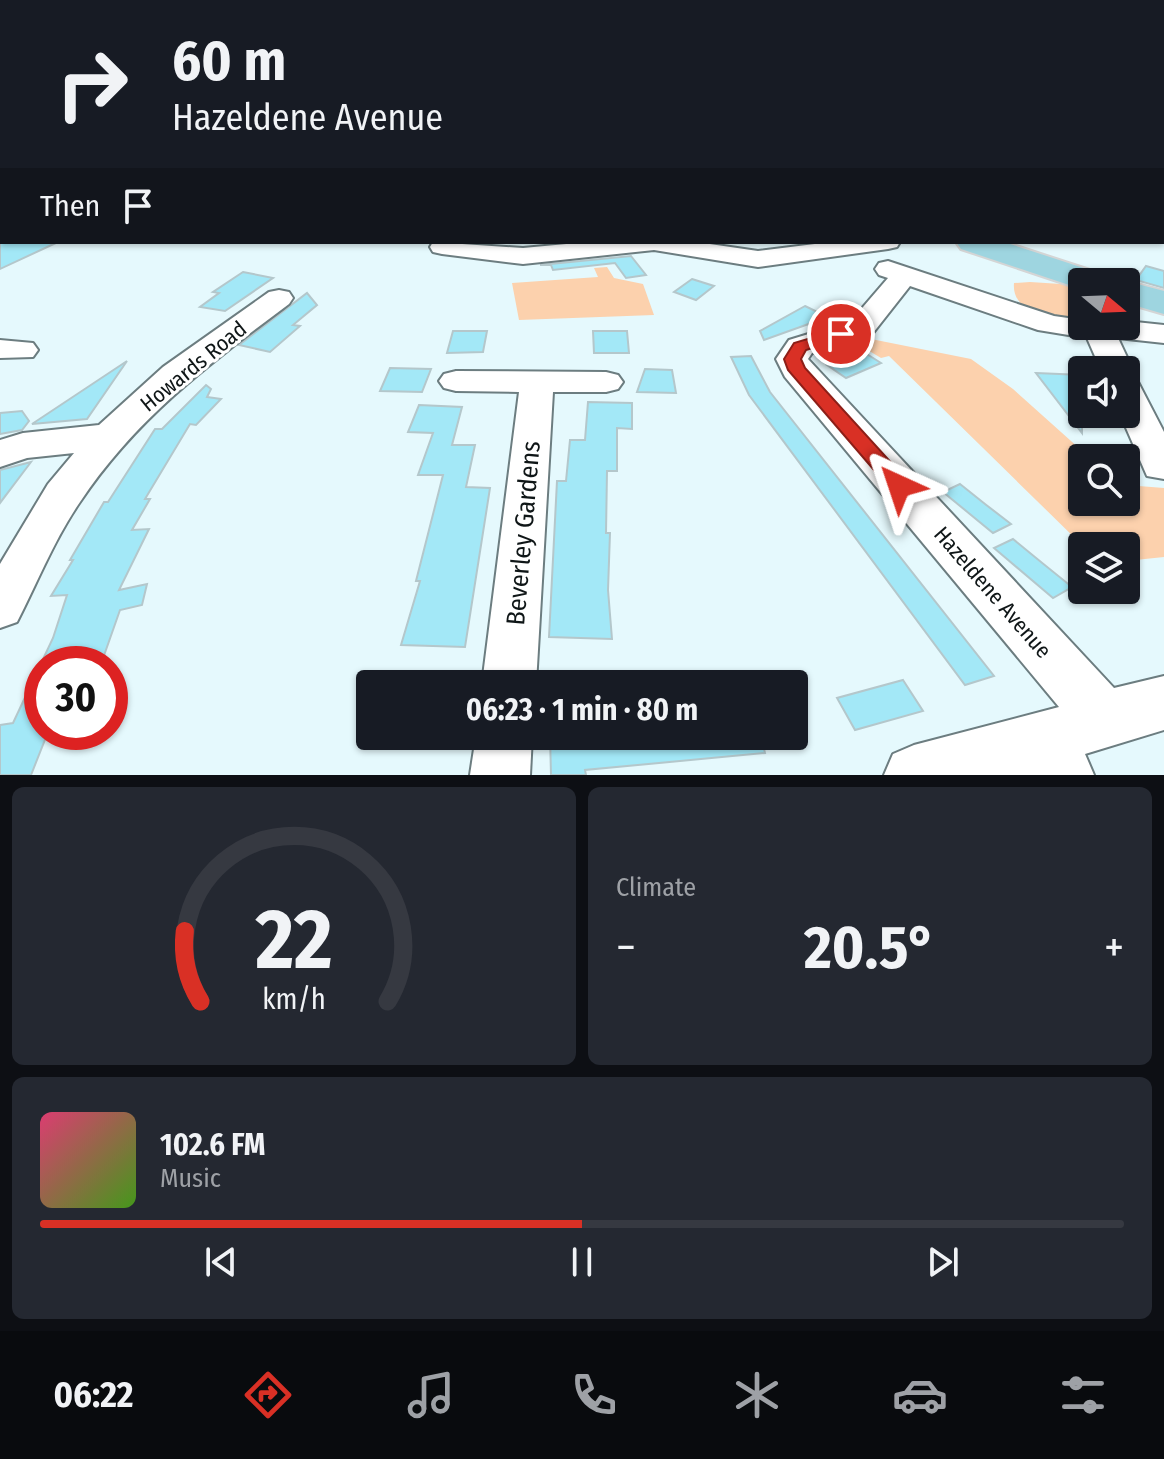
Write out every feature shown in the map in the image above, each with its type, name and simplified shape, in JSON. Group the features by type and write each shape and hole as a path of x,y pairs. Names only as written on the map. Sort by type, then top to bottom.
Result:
{"main road":[{"path":"978,244 1068,274"},
{"path":"1140,296 1164,303"}],"street":[{"path":"442,247 523,256 644,244"},
{"path":"660,244 758,259 850,254 894,262 1049,324 1068,327"},
{"name":"Hazeldene Avenue","path":"894,262 862,327 800,347 792,359 797,370 1104,718"},
{"name":"Howards Road","path":"0,607 62,495 109,436 175,374 279,298"},
{"path":"1140,331 1164,334"},
{"path":"456,381 606,382"},
{"name":"Beverley Gardens","path":"510,670 537,382"},
{"path":"1140,420 1161,466"},
{"path":"0,454 23,446 109,436"},
{"path":"914,775 1052,759 1104,718 1164,703"},
{"path":"500,775 503,750"}],"shaded area":[{"path":"607,267 614,278 643,284 654,315 519,320 512,283 598,277 594,268"},
{"path":"1014,283 1068,286 1068,321 1028,309 1015,294"},
{"path":"861,337 971,359 1013,389 1074,444 1068,444 1068,516 1140,516 1140,486 1164,488 1164,557 1140,560 1140,532 1069,532 889,356 881,358 851,340"}],"building":[{"path":"0,244 54,244 0,269"},
{"path":"631,256 646,275 626,278 615,263 553,270 551,265 540,265"},
{"path":"1146,266 1164,271 1164,288 1140,281 1140,274"},
{"path":"243,272 273,278 225,311 200,307 219,293 213,292"},
{"path":"692,279 714,286 696,300 674,292"},
{"path":"307,293 317,305 293,325 300,326 270,352 239,345"},
{"path":"805,306 828,317 764,340 760,331"},
{"path":"453,331 487,331 483,352 447,353"},
{"path":"593,331 627,331 629,353 594,353"},
{"path":"862,351 881,363 846,378 827,365"},
{"path":"751,356 770,392 994,676 965,685 749,395 731,357"},
{"path":"127,361 87,419 32,424"},
{"path":"390,368 431,369 422,392 380,391"},
{"path":"645,369 672,370 676,393 637,392"},
{"path":"1036,373 1068,374 1068,415"},
{"path":"206,385 211,389 207,397 221,399 196,425 190,424 145,499 150,499 132,530 149,529 119,590 147,584 142,605 120,610 107,646 49,646 67,595 51,596 104,502 108,502 155,429 162,429"},
{"path":"588,402 632,403 632,429 617,428 617,471 607,471 606,533 610,533 608,590 612,639 549,637 557,481 566,481 570,440 585,440"},
{"path":"419,405 462,407 452,445 475,445 466,487 490,488 465,647 401,645 420,581 416,581 443,475 418,475 433,433 408,432"},
{"path":"22,411 29,421 22,430 0,434 0,413"},
{"path":"31,462 0,503 0,470"},
{"path":"960,484 1011,524 993,533 943,492"},
{"path":"1013,539 1068,584 1068,589 1053,598 994,548"},
{"path":"903,680 923,711 855,730 837,698"},
{"path":"24,700 24,750 41,750 31,775 0,775 0,725 13,723"},
{"path":"550,750 764,750 765,753 585,770 586,775 551,775"}],"route":[{"path":"841,334 800,347 792,359 797,370 899,486"}]}
